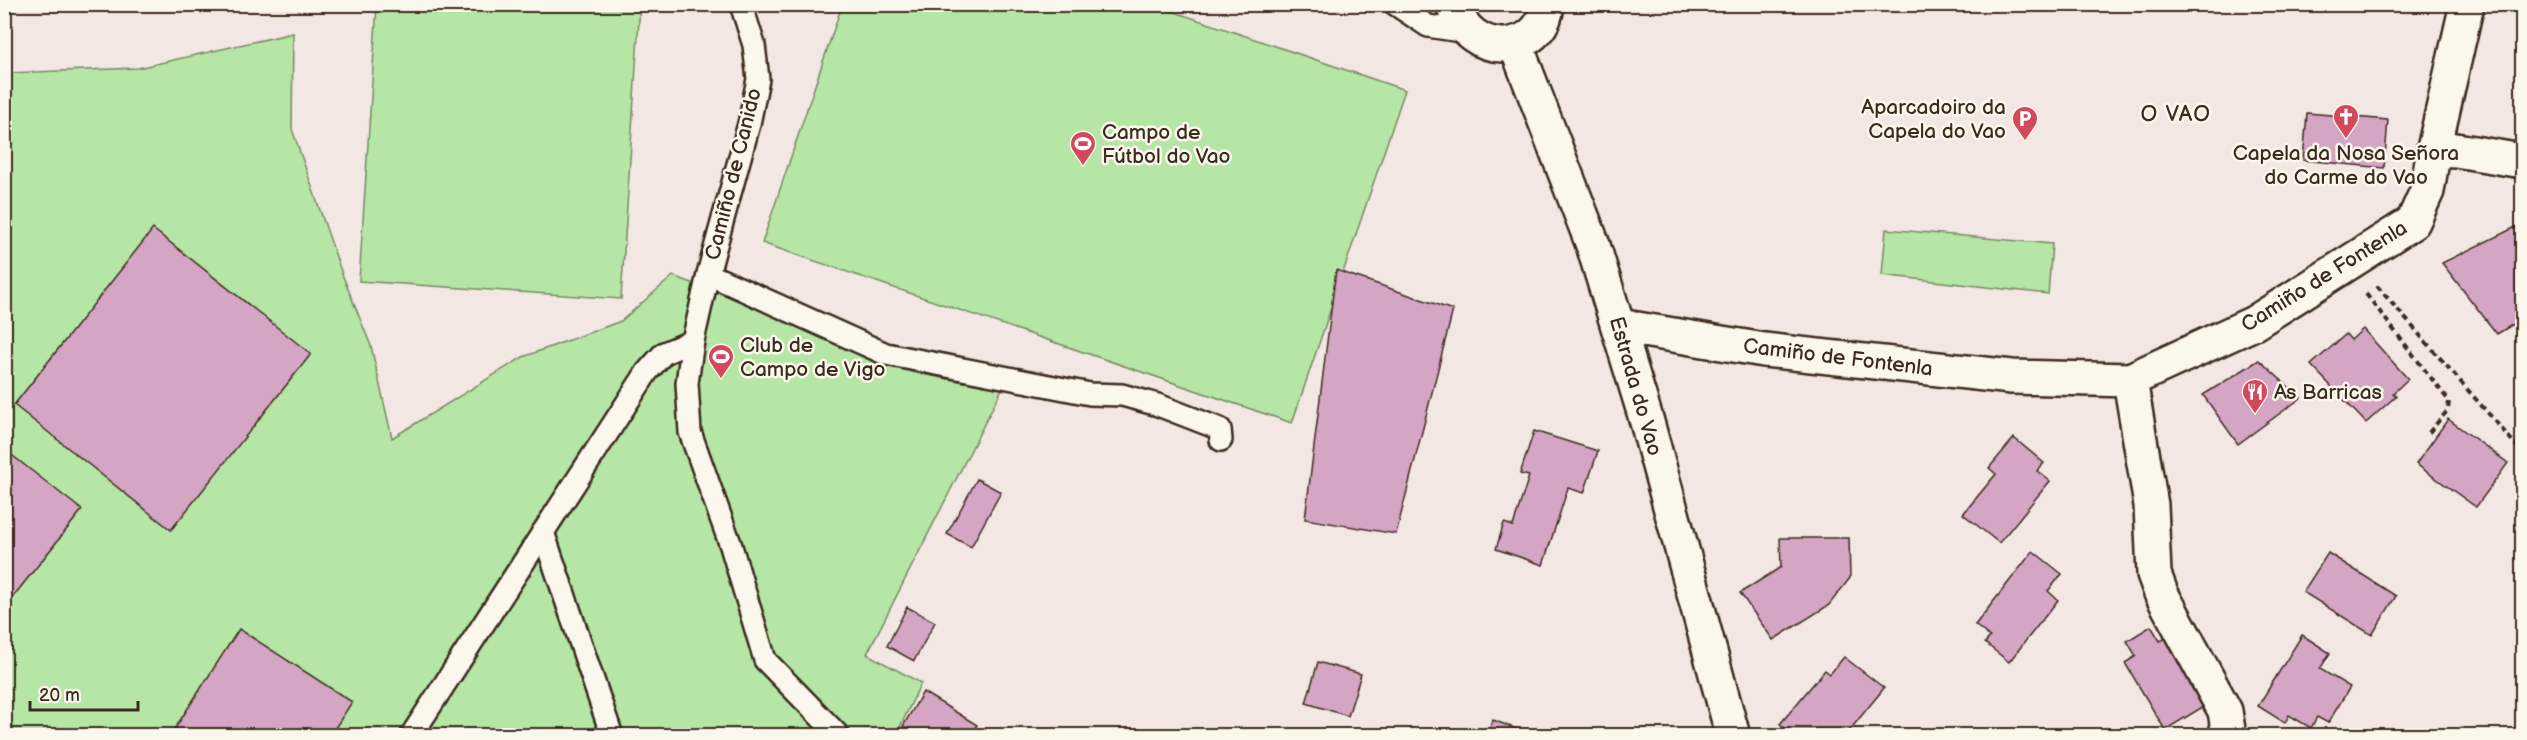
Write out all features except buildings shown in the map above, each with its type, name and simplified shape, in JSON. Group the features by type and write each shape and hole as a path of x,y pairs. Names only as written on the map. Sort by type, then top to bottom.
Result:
{"street":[{"path":"1460,18 1481,42 1498,46 1515,44 1529,36 1540,25 1547,4"},
{"name":"Camiño de Fontenla","path":"1619,326 1764,350 2012,377 2130,380 2254,323 2413,222 2427,191 2434,149 2467,4"},
{"name":"Estrada do Vao","path":"1515,44 1593,245 1619,326 1733,735"},
{"path":"2434,149 2456,150 2523,161"},
{"path":"2130,380 2151,505 2154,574 2161,593 2225,711 2229,735"}],"lane":[{"name":"Camiño de Canido","path":"741,4 754,45 758,79 749,124 708,274 693,341 687,383 690,432 731,546 765,660 839,735"},
{"path":"1395,4 1428,26 1460,18"},
{"path":"708,274 886,354 1090,394 1122,395 1158,405 1220,429 1221,440"},
{"path":"411,735 647,372 664,353 693,341"},
{"path":"543,532 612,735"}],"path":[{"path":"2374,282 2523,452"},
{"path":"2363,292 2372,300 2449,401 2448,410 2426,436"}],"green space":[{"path":"377,5 640,5 621,299 359,281"},
{"name":"Campo de Fútbol do Vao","path":"842,5 1154,5 1405,90 1292,423 762,243"},
{"name":"Club de Campo de Vigo","path":"293,33 292,129 342,274 371,346 392,438 523,357 621,321 673,276 801,323 911,372 1002,389 867,654 921,683 900,727 914,735 5,735 4,77 7,73 138,68"},
{"path":"1886,229 2052,244 2048,294 1882,275"}],"place":[{"name":"Capela da Nosa Señora do Carme do Vao","path":"2346,140"},
{"name":"Aparcadoiro da Capela do Vao","path":"2025,142"},
{"name":"Campo de Fútbol do Vao","path":"1083,167"},
{"name":"Club de Campo de Vigo","path":"721,380"},
{"name":"As Barricas","path":"2255,415"}],"district":[{"name":"O VAO","path":"2176,113"}]}
